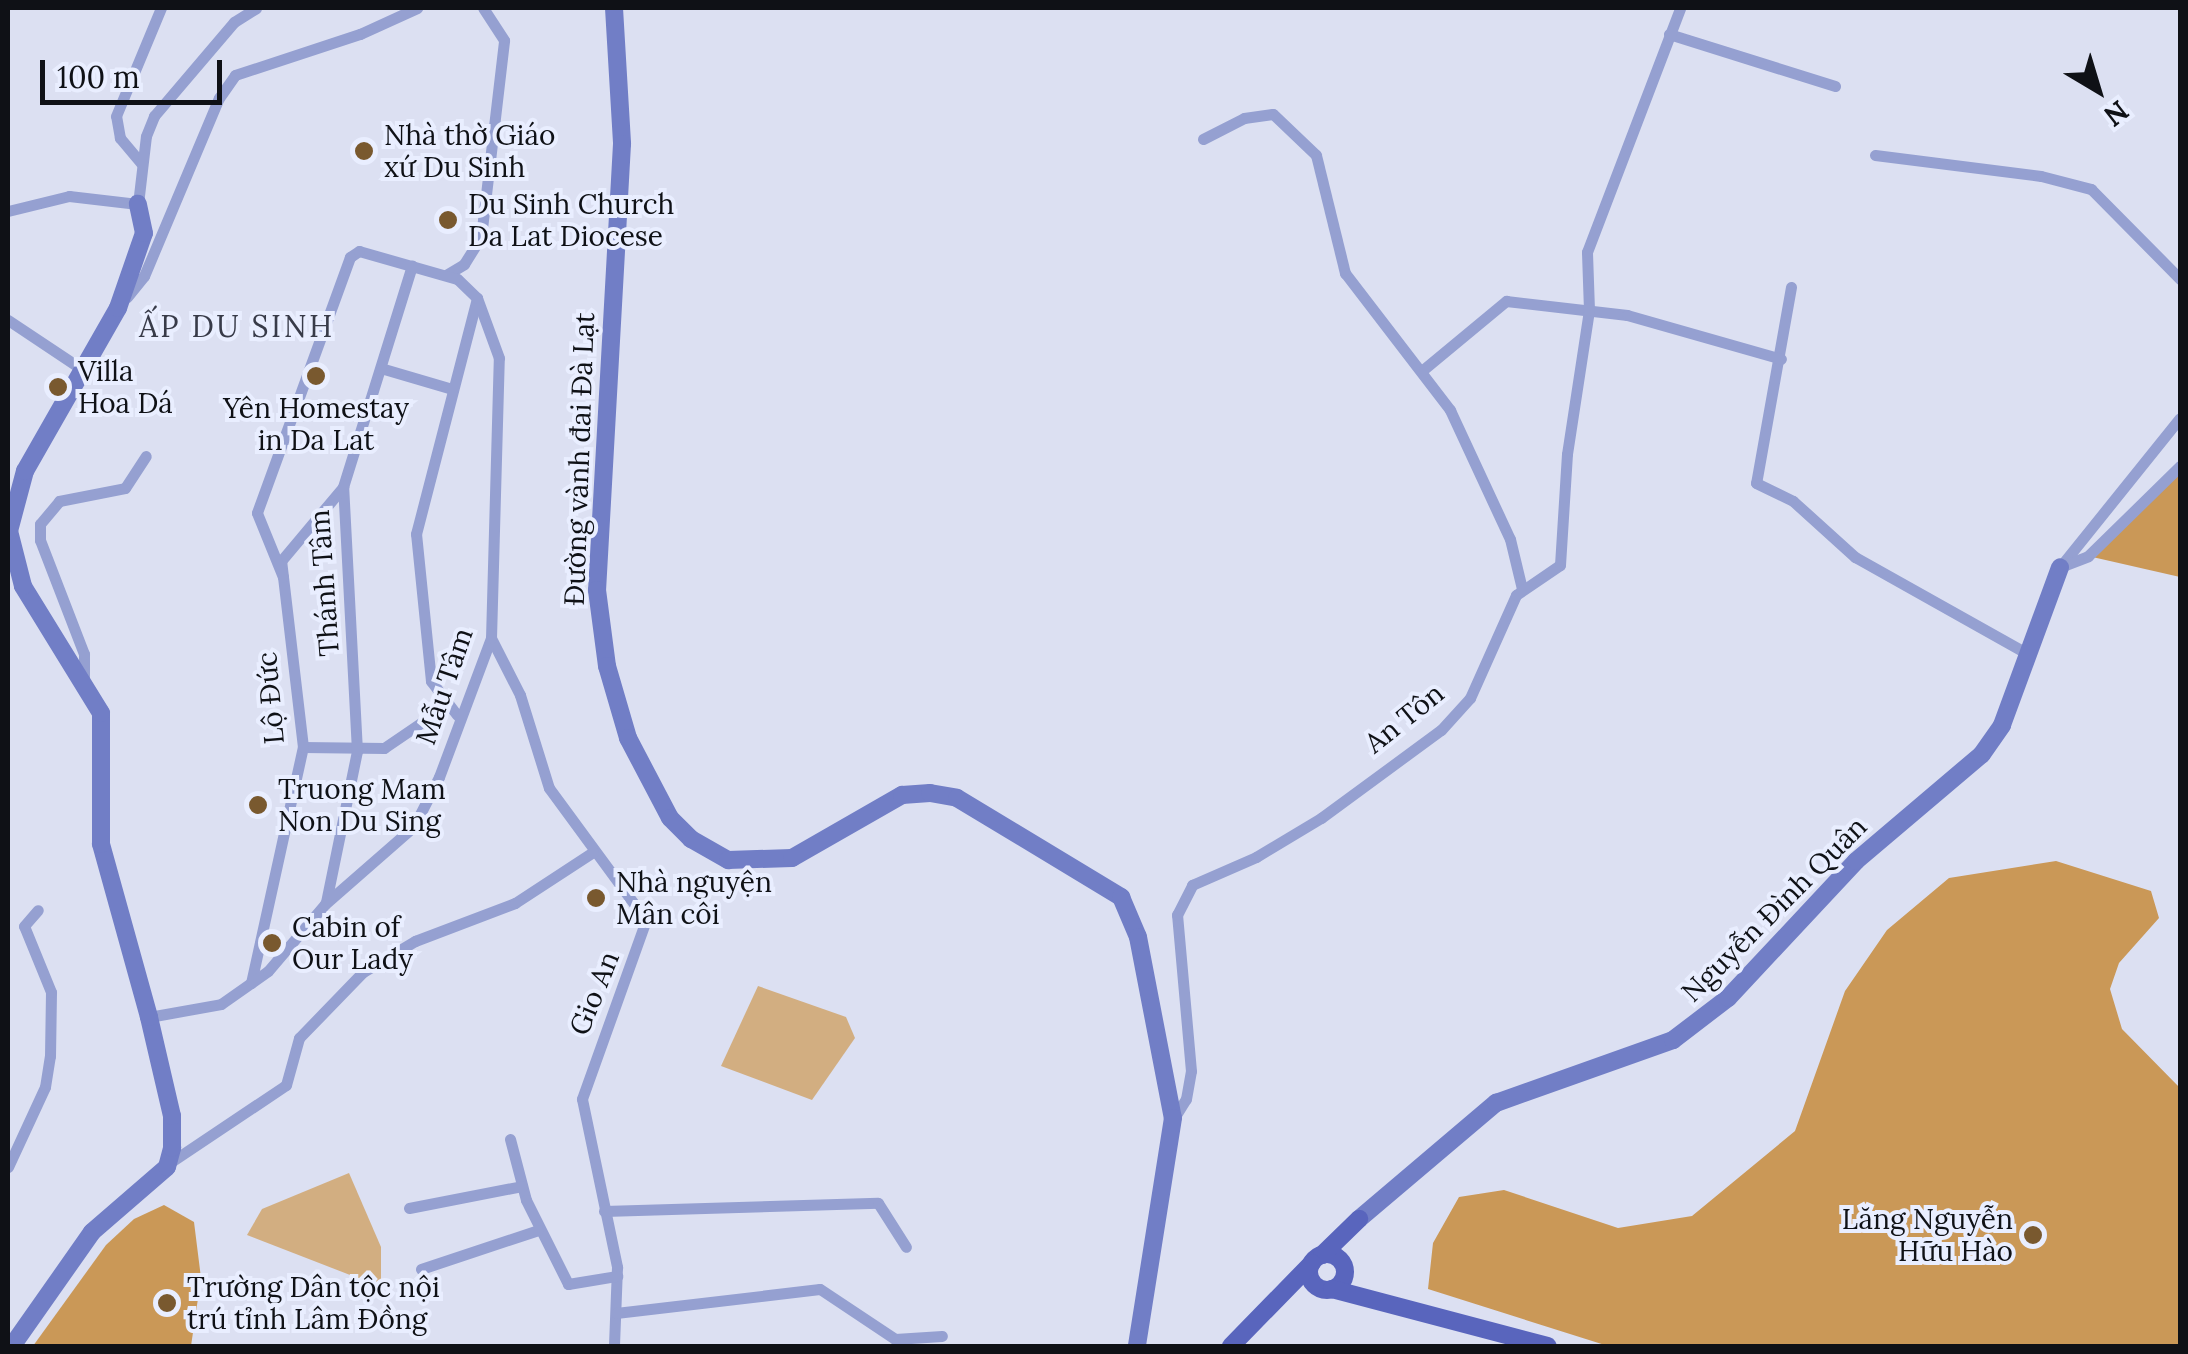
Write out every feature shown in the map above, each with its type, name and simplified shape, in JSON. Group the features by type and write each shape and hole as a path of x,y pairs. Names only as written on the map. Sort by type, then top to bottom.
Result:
{"main road":[{"path":"1232,1346 1359,1218"},
{"path":"1327,1289 1343,1267 1359,1218"},
{"path":"1317,1259 1343,1267 1384,1298"},
{"path":"1317,1259 1309,1274 1327,1289"},
{"path":"1269,1311 1327,1289 1384,1298 1548,1346"}],"street":[{"path":"141,163 120,138 116,116 161,8"},
{"path":"171,1162 172,1116 150,1017 101,844 105,732 84,680 24,586 9,531 26,471 86,372 118,308 144,232 138,204 141,163 154,116 234,22 256,8"},
{"path":"118,308 144,276 219,98 235,75 418,8"},
{"path":"446,276 464,264 481,238 504,40 483,8"},
{"name":"Đường vành đai Đà Lạt","path":"614,8 622,144 597,590 612,691 649,784 680,829 728,860 792,858 902,795 930,793 957,798 1113,890 1138,937 1173,1118"},
{"name":"An Tôn","path":"1137,1346 1173,1118 1186,1099 1192,1071 1177,915 1192,885 1256,857 1321,818 1441,730 1470,698 1522,589 1554,574 1564,554 1567,454 1589,310 1587,252 1680,8"},
{"path":"1669,34 1835,86"},
{"path":"1203,139 1255,114 1273,114 1293,128 1316,155 1345,273 1384,332 1424,369 1504,527 1522,589"},
{"path":"1874,156 2042,176 2090,189 2180,279"},
{"path":"8,211 68,196 138,204"},
{"path":"283,577 257,513 350,257 359,251 446,276 478,298 416,534 423,640 431,682 457,715"},
{"name":"Thánh Tâm","path":"325,904 358,751 343,487 384,369 412,266"},
{"path":"1792,286 1756,483 1793,502 1855,556 2026,652"},
{"name":"Mẫu Tâm","path":"150,1017 221,1004 251,984 325,904 414,826 440,777 457,715 491,638 499,358 478,298"},
{"path":"1424,369 1506,301 1589,310 1781,359"},
{"path":"8,320 86,372"},
{"path":"384,369 452,389"},
{"name":"Nguyễn Đình Quân","path":"1359,1218 1496,1102 1549,1079 1656,1048 1702,1022 1856,861 1982,754 2002,725 2060,567 2180,418"},
{"path":"84,680 84,654 40,540 40,524 59,501 125,488 146,456"},
{"path":"2060,567 2088,556 2180,466"},
{"name":"Lộ Đức","path":"251,984 303,747 283,577 286,551 343,487"},
{"name":"Gio An","path":"491,638 520,695 550,788 646,920 582,1100 616,1276 614,1346"},
{"path":"303,747 358,751 384,748 447,705"},
{"path":"12,1346 92,1232 171,1162 286,1084 298,1038 363,972 414,941 515,902 593,852"},
{"path":"8,1167 45,1087 50,1056 51,992 24,926 38,910"},
{"path":"510,1138 538,1230 568,1284 616,1276"},
{"path":"409,1208 522,1186"},
{"path":"604,1211 878,1203 906,1247"},
{"path":"421,1269 538,1230"},
{"path":"616,1313 820,1290 895,1339 942,1336"}],"shaded area":[{"path":"2180,470 2180,577 2088,556"},
{"path":"2056,861 2151,891 2159,918 2119,963 2110,989 2122,1029 2180,1088 2180,1346 1608,1346 1428,1289 1433,1243 1459,1197 1504,1190 1618,1228 1692,1216 1795,1131 1845,991 1887,930 1949,878"},
{"path":"758,986 846,1017 855,1038 812,1100 721,1066"},
{"path":"349,1173 381,1247 381,1287 247,1235 262,1209"},
{"name":"Trường Dân tộc nội trú tỉnh Lâm Đồng","path":"164,1205 194,1222 201,1278 191,1346 33,1346 106,1245 134,1219"}],"place":[{"name":"Nhà thờ Giáo xứ Du Sinh","path":"364,151"},
{"name":"Du Sinh Church Da Lat Diocese","path":"448,220"},
{"name":"Yên Homestay in Da Lat","path":"316,376"},
{"name":"Villa Hoa Dá","path":"58,387"},
{"name":"Truong Mam Non Du Sing","path":"258,805"},
{"name":"Nhà nguyện Mân côi","path":"596,898"},
{"name":"Cabin of Our Lady","path":"272,943"},
{"name":"Lăng Nguyễn Hữu Hào","path":"2033,1235"},
{"name":"Trường Dân tộc nội trú tỉnh Lâm Đồng","path":"167,1303"}],"district":[{"name":"ẤP DU SINH","path":"237,326"}]}
